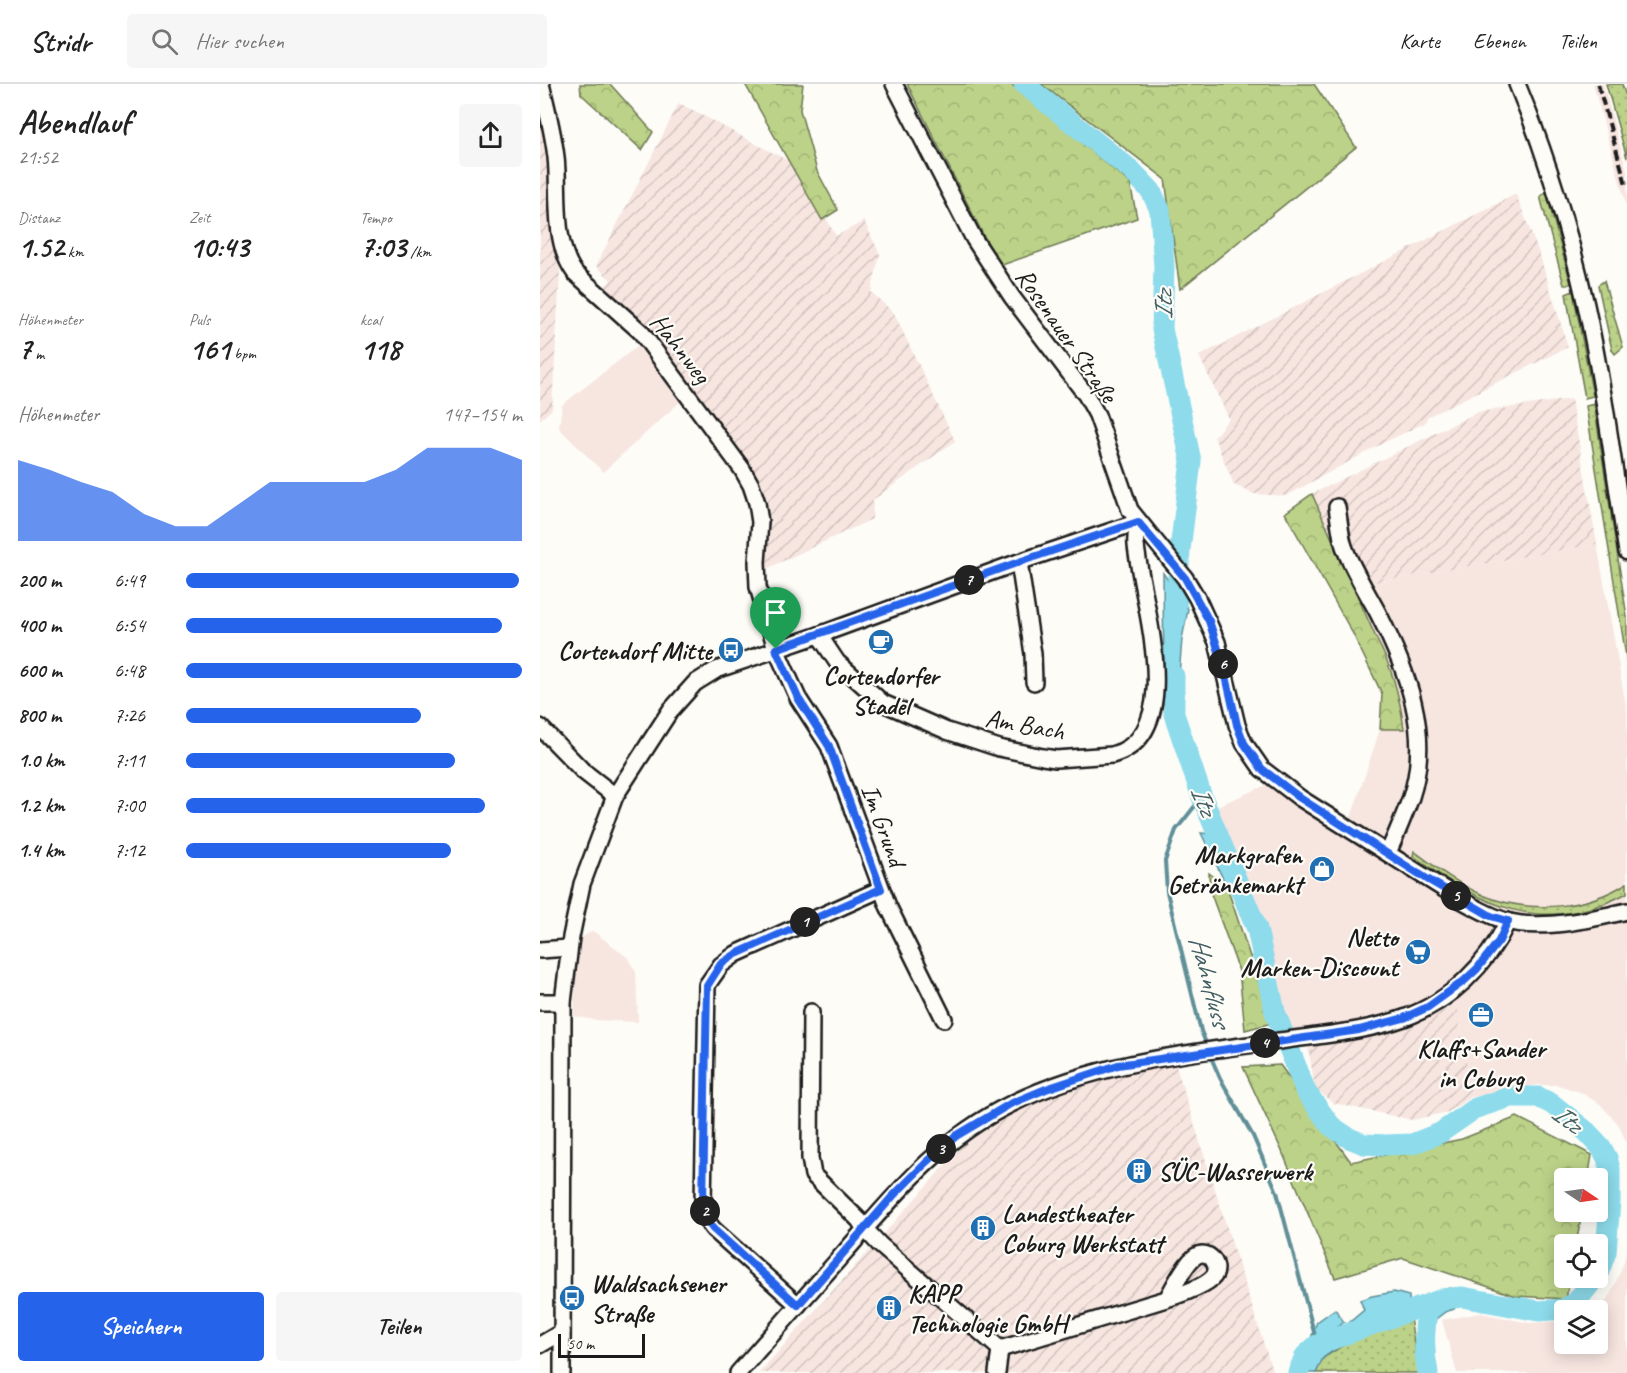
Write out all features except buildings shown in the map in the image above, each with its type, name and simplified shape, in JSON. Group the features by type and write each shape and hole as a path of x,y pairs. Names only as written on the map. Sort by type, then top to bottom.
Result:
{"street":[{"name":"Hahnweg","path":"541,84 556,157 561,238 568,264 640,332 751,484 760,522 758,587 776,649"},
{"name":"Rosenauer Straße","path":"894,84 974,239 1012,297 1086,395 1097,415 1124,495 1138,522 1172,561 1197,598 1217,642 1237,725 1244,743 1262,769 1300,798 1463,901 1491,916 1532,924 1584,920 1625,911"},
{"path":"1517,84 1550,170 1587,307 1627,552"},
{"path":"1337,507 1343,544 1395,646 1413,695 1418,730 1416,774 1411,796 1388,853"},
{"path":"562,1373 563,1002 569,948 582,884 615,796 670,711 695,683 716,670 1138,522"},
{"name":"Am Bach","path":"819,635 837,662 883,703 947,731 999,748 1056,759 1120,753 1136,744 1142,736 1151,718 1156,682 1155,658 1136,543 1138,522"},
{"path":"1019,562 1033,654 1034,682"},
{"name":"Im Grund","path":"776,649 798,698 829,746 881,889 944,1019"},
{"path":"540,727 583,771 615,796"},
{"path":"540,749 558,747"},
{"path":"798,1305 713,1229 707,1221 703,1203 707,986 721,964 736,954 881,889"},
{"path":"738,1373 925,1164 956,1136 1010,1104 1046,1089 1118,1065 1359,1030 1404,1018 1447,995 1477,969 1499,941 1508,921"},
{"path":"540,950 569,948"},
{"path":"540,1002 563,1002"},
{"path":"811,1012 811,1169 813,1175 851,1211 880,1245 1000,1349"},
{"path":"1000,1349 1167,1299"},
{"path":"540,1345 562,1332"},
{"path":"997,1373 1000,1349"}],"shaded area":[{"path":"1593,84 1603,84 1627,171 1627,208"},
{"path":"679,103 796,165 836,236 864,221 880,254 871,292 894,313 955,441 873,500 872,519 762,571 751,506 736,472 640,344 595,299 611,280 596,266"},
{"path":"540,108 550,133 560,272 552,409 540,420"},
{"path":"1516,194 1540,256 1568,347 1427,417 1425,423 1383,443 1286,496 1253,494 1234,485 1214,437 1229,419 1199,356"},
{"path":"640,344 682,400 603,472 559,428 562,405"},
{"path":"1571,399 1597,544 1353,586 1312,494 1478,412"},
{"path":"1597,544 1627,712 1627,1144 1619,1125 1600,1104 1580,1092 1558,1085 1537,1085 1472,1097 1457,1003 1412,1027 1308,1046 1281,1023 1208,810 1271,783 1350,821 1380,729 1403,729 1390,664 1353,586"},
{"path":"593,931 627,957 636,972 638,1022 594,1020 574,1016 577,940"},
{"path":"1457,1003 1472,1097 1448,1112 1412,1120 1333,1103 1315,1089 1308,1046 1412,1027"},
{"path":"1176,1066 1273,1373 759,1373 966,1142 1021,1108 1070,1088 1123,1072"},
{"path":"1627,1247 1627,1373 1457,1373 1442,1320 1481,1313 1529,1323 1554,1322 1554,1354 1608,1354 1607,1300 1624,1262"}],"green space":[{"path":"580,84 610,84 653,132 642,150 581,94"},
{"path":"745,84 803,84 800,110 817,171 838,210 822,220"},
{"path":"907,84 1011,84 1130,183 1137,218 999,266"},
{"path":"1041,84 1314,84 1356,147 1180,289 1165,179"},
{"path":"1606,84 1622,84 1627,100 1627,158"},
{"path":"1546,192 1571,284 1564,285 1541,200 1541,196"},
{"path":"1604,281 1623,347 1615,354 1612,350 1598,285"},
{"path":"1573,291 1593,396 1585,398 1566,294"},
{"path":"1594,404 1627,617 1627,663 1586,406"},
{"path":"1312,494 1392,672 1404,729 1380,729 1382,694 1353,634 1285,513"},
{"path":"1414,851 1472,890 1510,903 1544,907 1562,906 1596,898 1627,883 1627,893 1597,906 1568,913 1541,914 1515,910 1489,902 1464,889 1413,856"},
{"path":"1209,873 1227,887 1272,1023 1245,1030 1239,971 1210,891"},
{"path":"1280,1065 1351,1162 1462,1139 1517,1117 1592,1155 1590,1168 1554,1168 1554,1222 1580,1222 1578,1234 1554,1234 1554,1288 1568,1288 1566,1299 1516,1296 1403,1258 1335,1278 1281,1149 1243,1067"},
{"path":"1410,1318 1419,1373 1316,1373 1323,1358 1350,1341"}],"water":[{"path":"1163,573 1188,609 1182,639 1177,699 1179,707 1164,696"},
{"path":"1201,833 1221,835 1246,886 1227,887"},
{"path":"1450,1288 1465,1292 1454,1309 1436,1319 1421,1312 1431,1295"},
{"path":"1394,1292 1409,1296 1410,1318 1350,1341 1344,1327 1364,1310 1360,1300"},
{"path":"1335,1309 1344,1322 1330,1333 1334,1350 1323,1358 1316,1373 1298,1373 1317,1322"}],"waterway":[{"name":"Itz","path":"1024,84 1132,171 1151,191 1160,210 1164,267 1162,329 1191,461 1180,550 1175,621"},
{"name":"Itz","path":"1174,676 1174,714 1202,797 1257,929 1275,1012 1306,1092 1331,1126 1349,1138 1364,1144 1412,1144 1440,1133 1476,1108 1510,1097 1538,1097 1552,1104 1587,1132 1601,1147 1607,1158 1610,1169 1607,1234"},
{"name":"Hahnfluss","path":"1202,797 1176,830 1165,861 1167,892 1201,1031 1208,1048"},
{"name":"Hahnfluss","path":"1210,1055 1220,1078 1253,1136 1277,1192 1315,1336"},
{"name":"Itz","path":"1298,1373 1305,1356 1317,1345 1442,1299 1462,1297 1539,1311 1563,1309 1575,1303 1587,1288"},
{"name":"Itz","path":"1428,1306 1425,1339 1428,1373"}],"railway":[{"path":"1598,84 1627,188"}],"place":[{"name":"Cortendorfer Stadel","path":"881,642"},
{"name":"Cortendorf Mitte","path":"731,650"},
{"name":"Markgrafen Getränkemarkt","path":"1322,869"},
{"name":"Netto Marken-Discount","path":"1418,952"},
{"name":"Klaffs+Sander in Coburg","path":"1481,1015"},
{"name":"SÜC-Wasserwerk","path":"1139,1171"},
{"name":"Landestheater Coburg Werkstatt","path":"983,1228"},
{"name":"Waldsachsener Straße","path":"572,1298"},
{"name":"KAPP Technologie GmbH","path":"889,1308"}],"route":[{"path":"1138,522 1185,578 1209,621 1224,667 1237,725 1244,743 1262,769 1300,798 1427,879 1491,916 1508,921 1499,941 1477,969 1447,995 1404,1018 1359,1030 1118,1065 1046,1089 1010,1104 956,1136 925,1164 893,1196 798,1305 713,1229 707,1221 703,1203 707,986 721,964 736,954 881,889 829,746 798,698 776,649 1138,522"}]}
